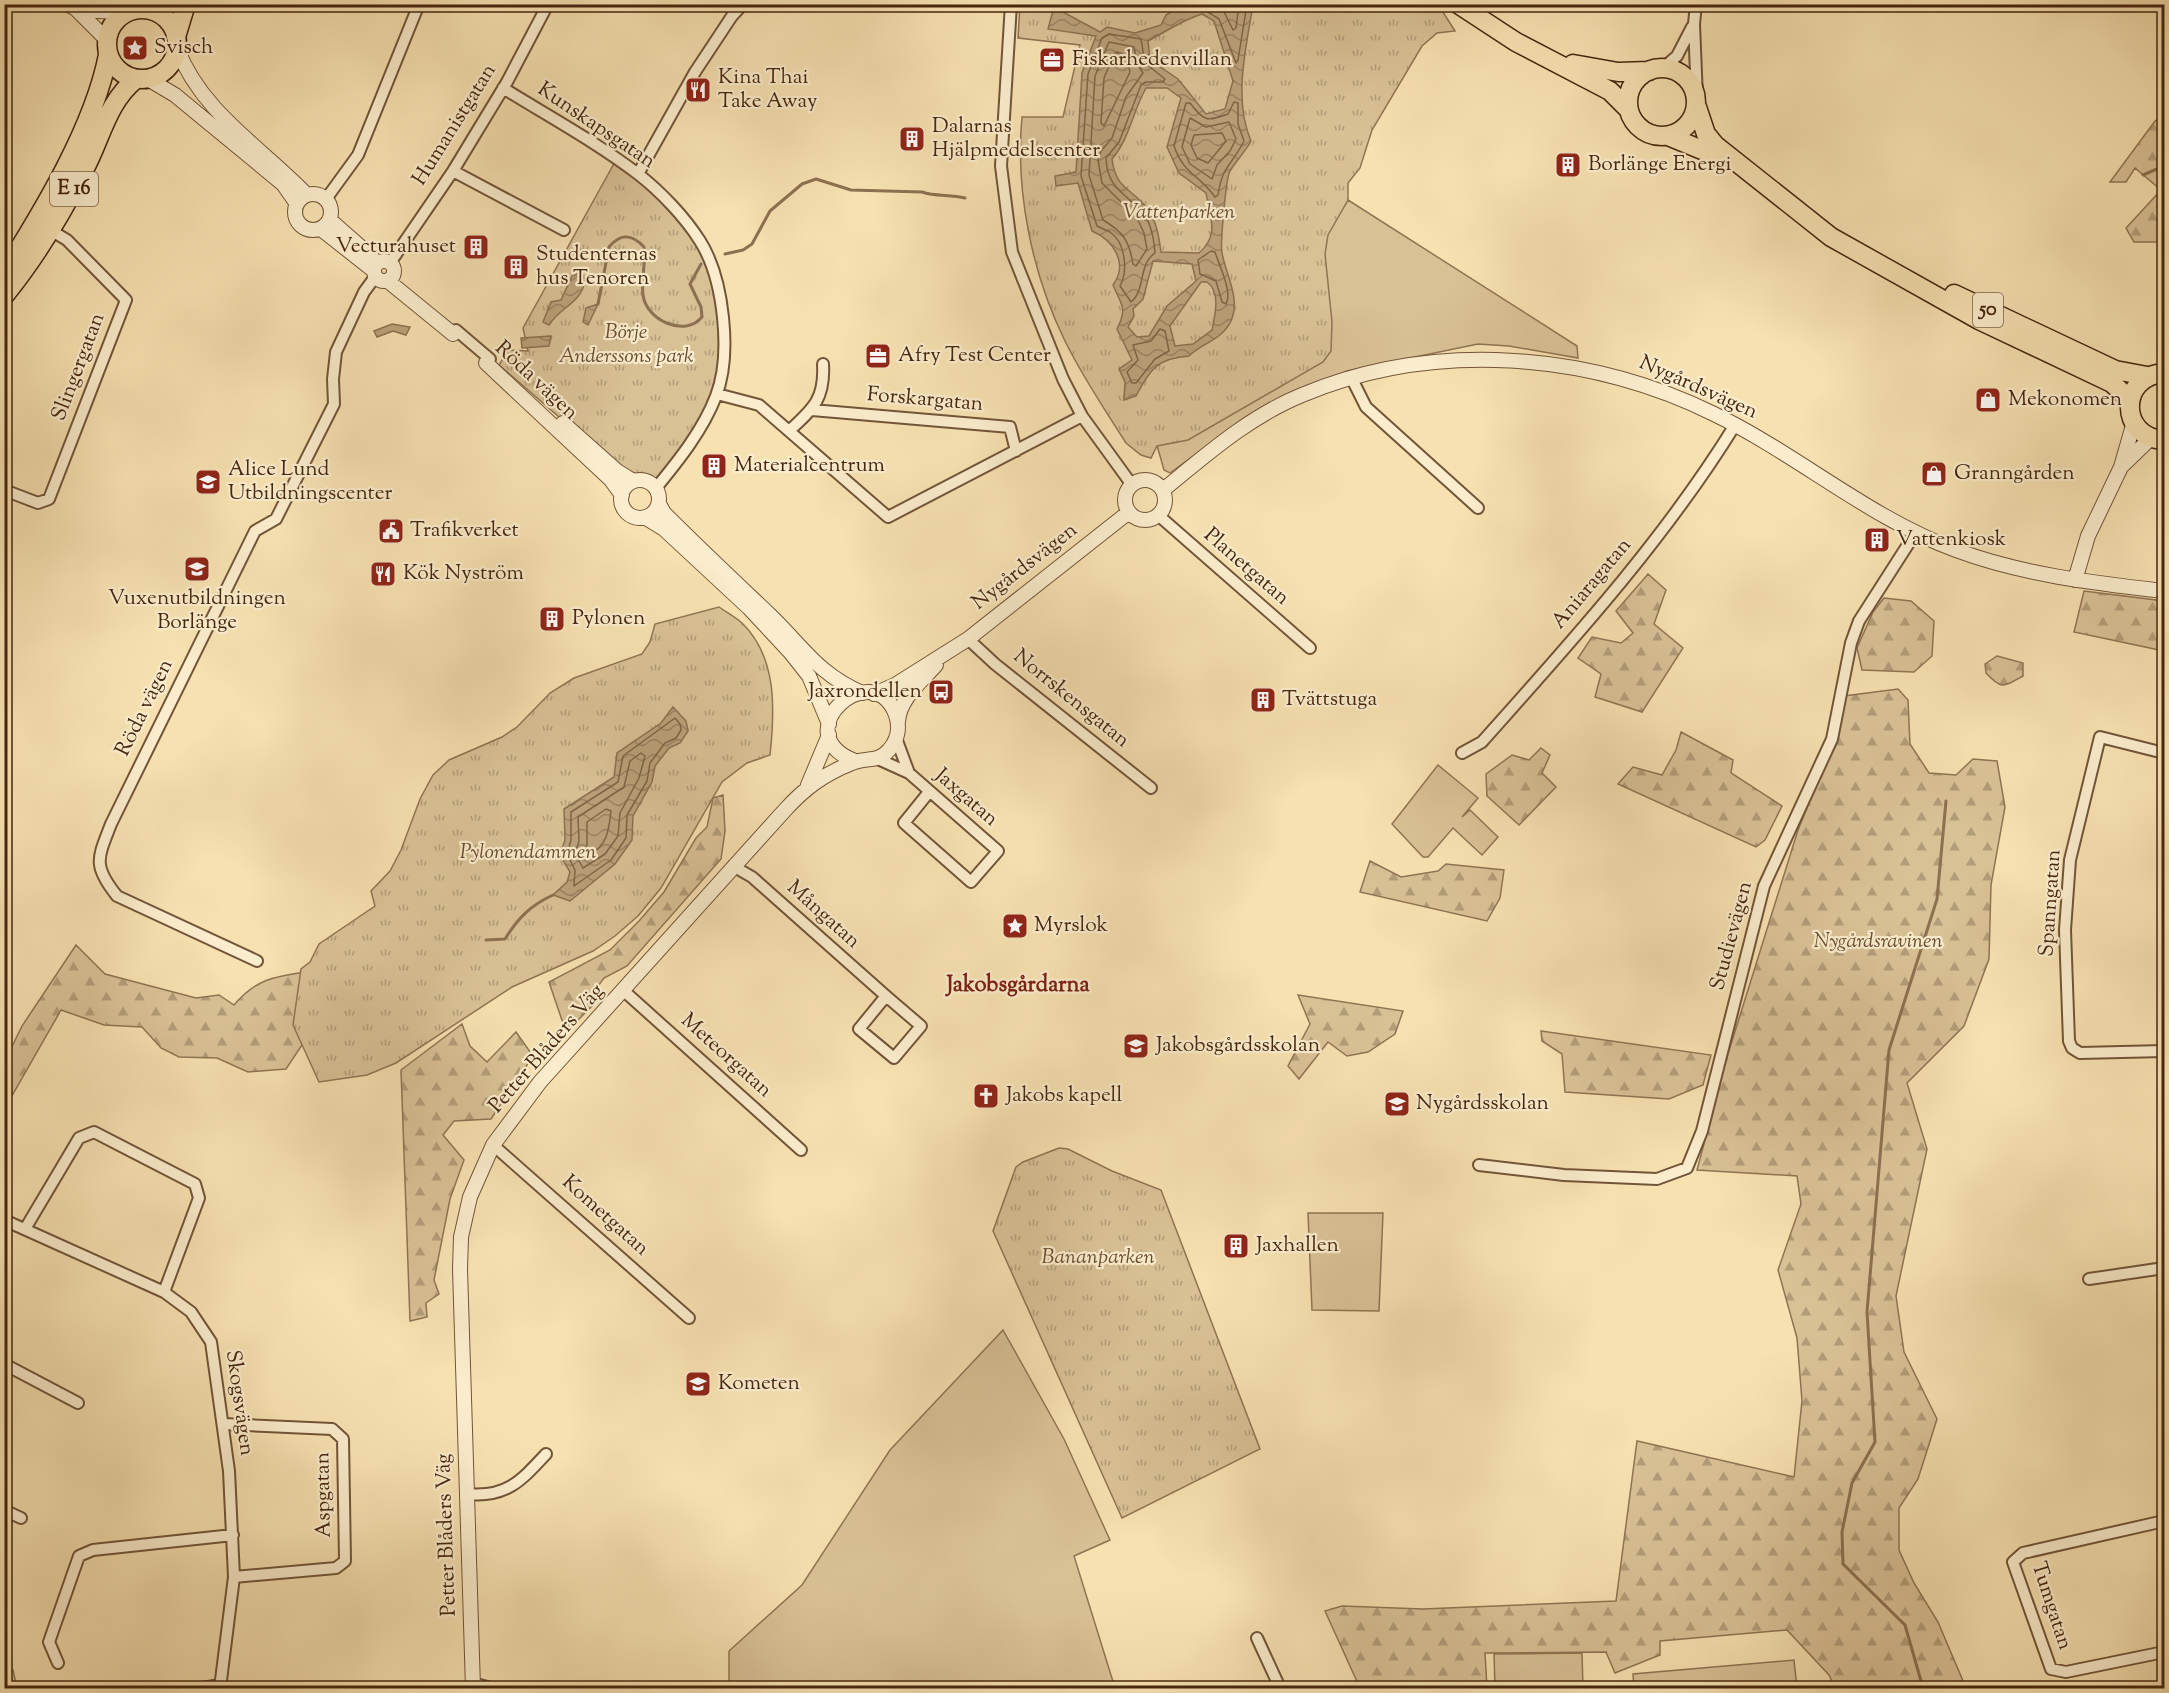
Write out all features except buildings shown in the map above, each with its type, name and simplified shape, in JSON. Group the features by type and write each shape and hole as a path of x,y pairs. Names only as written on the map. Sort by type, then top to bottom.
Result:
{"highway":[{"path":"177,42 169,21 149,7 125,13 110,29 107,48 119,71 142,79 168,68 177,42 186,4"},
{"path":"1458,4 1516,42 1610,92 1629,110 1634,122 1643,131 1655,136 1668,136 1687,126 1697,102 1694,88 1682,74 1656,70 1602,71 1545,57"},
{"name":"E 16","path":"4,273 83,128 101,85 107,48"},
{"path":"1629,110 1632,87 1656,70"},
{"name":"E 16","path":"4,296 52,231 86,167 115,100 142,79"},
{"name":"50","path":"1697,102 1706,134 1742,167 1831,237 1979,320 2112,383 2130,400"},
{"name":"50","path":"1668,136 1742,167"},
{"name":"50","path":"1831,237 2115,370 2160,373"},
{"path":"2158,439 2134,422 2130,400 2137,385 2160,373"}],"street":[{"path":"326,199 358,155 419,4"},
{"name":"Humanistgatan","path":"383,272 453,171 503,87 548,4"},
{"path":"638,174 695,72 732,16 744,4"},
{"path":"1011,4 1001,166 1011,243 1063,379 1082,416 1132,485"},
{"path":"1696,4 1694,24 1697,102"},
{"path":"71,7 125,13"},
{"path":"71,7 95,25 107,48"},
{"path":"1656,70 1683,47 1694,24"},
{"path":"177,42 185,70 205,99 302,199"},
{"path":"142,79 175,95 302,199"},
{"name":"Kunskapsgatan","path":"503,87 638,174 663,196 700,241 715,276 723,312 724,347 717,394 704,423 656,488"},
{"path":"453,171 564,230"},
{"path":"317,194 326,199 331,208 325,224 310,230 300,225 295,215 302,199 317,194"},
{"name":"Röda vägen","path":"325,224 617,471 633,481"},
{"name":"Slingergatan","path":"4,490 38,503 49,499 126,300 67,240 52,231"},
{"name":"Röda vägen","path":"257,961 117,896 103,878 98,858 111,824 255,531 276,519 334,404 333,379 336,352 364,292 383,272"},
{"name":"Nygårdsvägen","path":"1163,490 1251,421 1300,395 1351,377 1397,368 1482,359 1588,368 1659,390 1735,425 1850,496 1954,549 2005,566 2075,580 2164,591"},
{"name":"Röda vägen","path":"488,361 610,480 622,495"},
{"path":"790,430 812,410 824,385 823,364"},
{"path":"1351,377 1366,407 1478,508"},
{"path":"717,394 759,405 888,517 1082,416"},
{"name":"Forskargatan","path":"812,410 1010,427 1016,451"},
{"path":"2075,580 2088,536 2121,467 2134,422"},
{"name":"Aniaragatan","path":"1462,753 1482,741 1595,612 1685,501 1735,425"},
{"path":"2121,467 2158,439"},
{"path":"644,480 656,488 659,504 664,513 772,617 816,664 838,682 868,693 890,705 898,723 896,738 886,754 878,759 855,761 838,752 809,676 790,652 749,608 672,537 646,518 633,517 627,513 622,505 622,495 633,481 644,480"},
{"path":"1148,480 1163,490 1166,501 1158,516 1146,520 1129,512 1125,501 1132,485 1148,480"},
{"path":"646,518 656,510 659,504"},
{"name":"Nygårdsvägen","path":"868,693 895,685 968,639 1129,512"},
{"name":"Planetgatan","path":"1158,516 1310,648"},
{"name":"Studievägen","path":"1479,1165 1564,1175 1657,1179 1687,1168 1702,1131 1764,886 1832,739 1851,643 1859,621 1916,531"},
{"name":"Norrskensgatan","path":"968,639 995,664 1151,788"},
{"name":"Nygårdsvägen","path":"898,723 898,713 907,699 946,654"},
{"path":"829,729 831,714 844,699 868,693"},
{"name":"Petter Blåders Väg","path":"808,786 829,729"},
{"name":"Spanngatan","path":"2164,753 2100,737 2070,860 2065,930 2069,1041 2072,1048 2080,1053 2164,1051"},
{"name":"Jaxgatan","path":"896,738 909,773"},
{"name":"Jaxgatan","path":"878,759 909,773 998,851 971,882 904,823 929,792"},
{"name":"Petter Blåders Väg","path":"472,1686 460,1269 461,1237 470,1197 493,1145 540,1082 624,991 733,866 808,786 855,761"},
{"name":"Mångatan","path":"733,866 752,877 921,1026 894,1058 859,1029 886,996"},
{"name":"Meteorgatan","path":"624,991 801,1150"},
{"path":"25,1228 78,1138 94,1132 195,1184 199,1198 164,1292"},
{"name":"Kometgatan","path":"493,1145 689,1318"},
{"name":"Skogsvägen","path":"4,1220 164,1292 191,1312 211,1342 224,1424 234,1576 220,1687 202,1689"},
{"path":"2089,1279 2164,1268"},
{"path":"4,1364 78,1403"},
{"name":"Aspgatan","path":"224,1424 332,1429 343,1438 345,1561 336,1568 234,1576"},
{"path":"467,1494 485,1496 512,1486 546,1454"},
{"path":"4,1510 21,1518"},
{"name":"Tumgatan","path":"2164,1521 2023,1553 2013,1562 2051,1669 2066,1672 2164,1652"},
{"path":"58,1663 49,1642 80,1556 93,1550 233,1534"},
{"path":"1257,1638 1280,1689"},
{"path":"472,1686 491,1689"}],"green space":[{"name":"Vattenparken","path":"1140,4 1434,4 1441,9 1455,31 1437,33 1422,46 1372,130 1360,168 1348,183 1348,200 1328,235 1325,254 1332,322 1331,351 1323,362 1188,440 1157,446 1151,458 1141,455 1126,443 1086,380 1053,315 1028,232 1020,145 1022,117 1063,117 1080,45 1018,38 1020,5 1103,5 1116,12"},
{"path":"2164,115 2164,242 2134,242 2126,228 2161,190 2135,168 2126,182 2110,182 2155,121"},
{"name":"Börje Anderssons park","path":"616,160 638,174 700,241 723,312 717,394 656,488 644,480 633,481 499,365 508,350 528,351 523,328"},
{"path":"1348,200 1577,346 1578,358 1509,346 1478,344 1347,371 1304,389 1210,444 1170,473 1164,470 1148,414"},
{"path":"1648,574 1666,590 1654,624 1683,648 1642,712 1595,697 1601,674 1578,658 1592,637 1621,643 1633,633 1616,611"},
{"path":"2084,591 2164,601 2164,651 2074,632"},
{"path":"1884,598 1911,601 1934,621 1932,656 1914,672 1862,670 1857,648 1873,612"},
{"name":"Pylonendammen","path":"719,607 742,623 762,652 768,668 773,702 770,755 747,763 722,782 661,888 638,916 593,951 512,987 396,1063 367,1075 319,1082 293,1025 301,969 310,962 319,944 375,906 371,891 390,871 401,850 420,799 433,775 449,760 502,737 517,727 550,693 574,678 642,654 650,642 655,624"},
{"path":"1997,656 2023,663 2023,676 2003,685 1996,682 1986,673 1985,664"},
{"name":"Nygårdsravinen","path":"1898,689 1908,700 1910,744 1929,773 1956,775 1973,759 1997,761 2005,807 1991,885 1989,959 1964,1026 1907,1083 1927,1149 1896,1296 1904,1352 1937,1419 1918,1479 1899,1508 1899,1550 1914,1583 1938,1622 1966,1688 1835,1688 1829,1675 1787,1630 1660,1641 1660,1655 1615,1673 1606,1652 1485,1653 1487,1688 1360,1688 1325,1611 1342,1606 1423,1609 1616,1601 1637,1441 1794,1477 1802,1401 1797,1338 1778,1270 1801,1204 1797,1176 1697,1170 1727,1057 1798,830 1837,734 1844,696"},
{"path":"1681,732 1733,760 1731,773 1782,806 1765,840 1756,847 1618,784 1633,767 1662,775 1676,750"},
{"path":"1541,748 1550,755 1542,773 1556,787 1519,825 1487,796 1486,774 1512,755 1529,760"},
{"path":"1438,765 1478,798 1462,817 1470,810 1498,837 1482,855 1453,828 1428,857 1423,857 1392,824"},
{"path":"723,795 725,831 721,859 627,966 604,978 595,990 595,1003 566,1032 549,982 610,950 639,921 664,892 696,838 707,827 713,798"},
{"path":"1370,861 1401,877 1438,871 1446,864 1504,870 1500,898 1487,921 1360,892"},
{"path":"76,945 105,974 196,998 219,995 234,1005 243,995 262,982 272,978 318,970 304,1042 286,1069 248,1072 217,1058 179,1057 161,1048 142,1027 104,1025 61,1010 5,1108 5,1061 22,1026"},
{"path":"1298,995 1403,1011 1395,1034 1368,1052 1347,1056 1328,1042 1299,1079 1288,1066 1310,1024"},
{"path":"462,1024 470,1046 487,1062 516,1032 533,1056 491,1119 454,1121 443,1135 464,1160 450,1199 434,1280 439,1294 426,1303 427,1317 410,1321 401,1070"},
{"path":"1541,1031 1711,1055 1703,1085 1669,1099 1565,1092 1562,1054 1542,1041"},
{"name":"Bananparken","path":"1059,1148 1068,1149 1112,1171 1161,1190 1260,1449 1122,1518 993,1231 1016,1167"},
{"path":"1308,1213 1383,1213 1379,1311 1312,1310"},
{"path":"1003,1330 1064,1439 1110,1540 1074,1556 1115,1688 729,1688 729,1651 802,1585 890,1450"},
{"path":"1582,1653 1583,1688 1495,1688 1494,1654"},
{"path":"1794,1660 1797,1688 1634,1688 1633,1674"},
{"path":"5,1664 13,1670 17,1688 5,1688"}],"water":[{"name":"Vattenparken","path":"1183,5 1253,5 1242,91 1246,125 1251,141 1230,171 1223,225 1222,253 1234,296 1234,313 1227,327 1217,337 1189,356 1162,362 1151,372 1136,396 1124,400 1125,382 1119,369 1132,360 1117,329 1123,311 1113,285 1118,277 1119,261 1112,246 1092,231 1078,183 1056,186 1055,176 1076,172 1082,73 1096,36 1048,29 1054,7 1100,32 1107,27 1135,33 1161,25 1166,15","holes":["1202,14 1214,21 1233,81 1225,109 1206,114 1178,79 1150,60 1148,41","1146,88 1167,88 1181,98 1167,147 1179,173 1206,193 1212,225 1210,239 1199,253 1161,252 1152,216 1117,178 1114,170 1112,159 1123,143","1153,261 1192,264 1196,281 1167,306 1149,336 1137,337 1128,327 1134,316 1133,309 1143,299","1201,282 1207,282 1216,298 1212,330 1193,344 1175,346 1170,326"]},
{"path":"582,274 585,280 580,294 549,325 543,322 551,302 561,300 572,276"},
{"path":"598,304 588,325 583,322 586,308"},
{"path":"392,324 410,327 406,335 393,331 377,337 374,331"},
{"path":"551,336 549,346 522,348 521,338"},
{"name":"Pylonendammen","path":"673,707 686,721 688,731 680,743 669,748 655,766 652,782 633,816 632,840 615,864 570,901 553,895 567,882 570,872 560,855 565,840 564,809 614,777 617,753 661,723"}],"waterway":[{"path":"2143,175 2164,166"},
{"path":"725,254 743,250 752,244 770,211 802,184 816,179 851,190 922,192 965,198"},
{"path":"598,304 609,247 622,237 631,238 644,247 643,295 651,312 667,323 686,326 702,317 701,307 690,284 701,264"},
{"path":"1923,1688 1905,1625 1843,1564 1842,1532 1852,1483 1875,1442 1867,1312 1889,1050 1937,899 1946,801"},
{"path":"486,940 505,939 526,913 553,895"}],"place":[{"name":"Svisch","path":"135,48"},
{"name":"Fiskarhedenvillan","path":"1052,60"},
{"name":"Kina Thai Take Away","path":"698,90"},
{"name":"Dalarnas Hjälpmedelscenter","path":"912,139"},
{"name":"Borlänge Energi","path":"1568,165"},
{"name":"Vecturahuset","path":"476,247"},
{"name":"Studenternas hus Tenoren","path":"516,267"},
{"name":"Afry Test Center","path":"878,356"},
{"name":"Mekonomen","path":"1988,400"},
{"name":"Materialcentrum","path":"714,466"},
{"name":"Granngården","path":"1934,474"},
{"name":"Alice Lund Utbildningscenter","path":"208,482"},
{"name":"Trafikverket","path":"391,531"},
{"name":"Vattenkiosk","path":"1877,540"},
{"name":"Vuxenutbildningen Borlänge","path":"197,569"},
{"name":"Kök Nyström","path":"383,574"},
{"name":"Pylonen","path":"552,619"},
{"name":"Jaxrondellen","path":"941,692"},
{"name":"Tvättstuga","path":"1263,700"},
{"name":"Myrslok","path":"1015,926"},
{"name":"Jakobsgårdsskolan","path":"1136,1046"},
{"name":"Jakobs kapell","path":"986,1096"},
{"name":"Nygårdsskolan","path":"1397,1104"},
{"name":"Jaxhallen","path":"1236,1246"},
{"name":"Kometen","path":"698,1384"}],"district":[{"name":"Jakobsgårdarna","path":"1018,986"}]}
